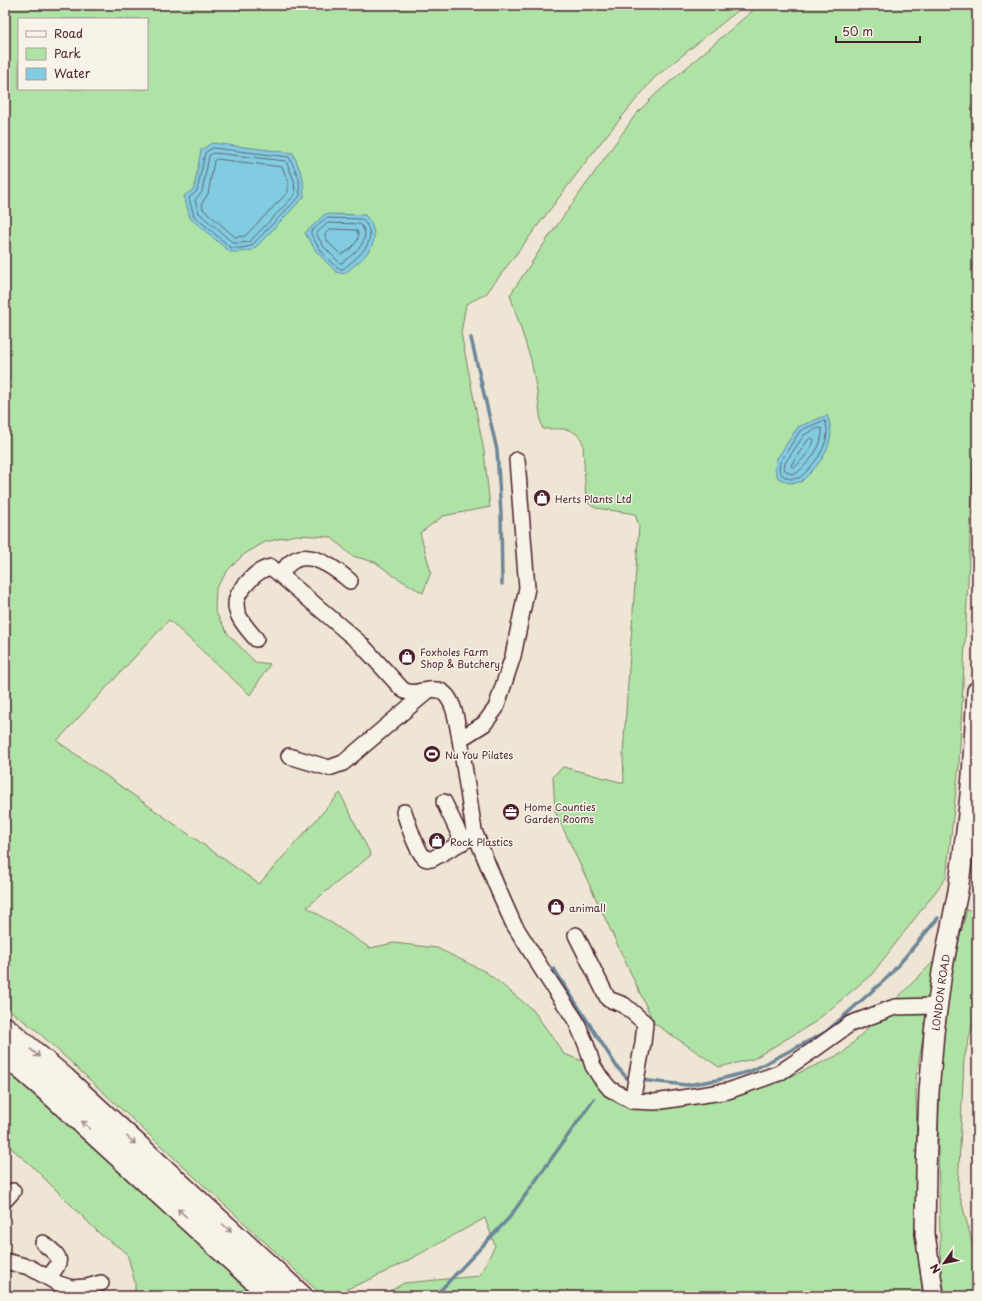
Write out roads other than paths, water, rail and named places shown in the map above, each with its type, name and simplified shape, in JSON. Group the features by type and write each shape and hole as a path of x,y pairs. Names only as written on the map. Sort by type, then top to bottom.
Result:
{"highway":[{"path":"5,1028 65,1079 302,1296"},
{"path":"5,1054 49,1092 272,1296"}],"main road":[{"name":"LONDON ROAD","path":"934,1296 925,1234 929,1092 937,1006 958,891 967,824 972,776 977,691"}],"street":[{"path":"460,739 484,724 496,708 513,656 527,588 517,460"},
{"path":"281,574 288,564 300,558 314,559 326,564 350,582"},
{"path":"256,639 239,616 236,606 237,598 254,575 264,568 271,566 361,644 406,692 411,693 439,690 448,697 453,708 460,739 469,839"},
{"path":"290,756 329,768 343,763 429,690"},
{"path":"444,802 469,839 504,903 513,923 544,974 576,1021 586,1044 593,1066 610,1089 632,1101 654,1102 728,1091 779,1073 850,1024 895,1007 937,1006"},
{"path":"404,812 420,851 424,858 428,860 469,839"},
{"path":"576,935 608,999 624,1006 645,1022 643,1043 632,1101"},
{"path":"43,1243 57,1255 60,1261 58,1267 48,1277"},
{"path":"5,1261 29,1267 59,1284 86,1292 101,1283"}],"water":[{"path":"212,143 293,153 303,178 304,197 253,250 230,252 190,218 184,196 194,189 201,150"},
{"path":"325,214 365,215 372,227 374,236 370,249 361,260 344,274 336,272 316,251 305,233"},
{"path":"827,415 831,435 829,444 826,452 815,468 801,482 789,483 778,478 775,469 776,460 798,427"}],"waterway":[{"path":"471,338 497,450 501,514 502,584"},
{"path":"974,878 977,874"},
{"path":"639,1080 687,1085 717,1080 751,1071 826,1032 889,976 938,918"},
{"path":"554,969 617,1067 628,1079 633,1079"},
{"path":"435,1296 509,1218 594,1099"}],"place":[{"name":"Herts Plants Ltd","path":"542,498"},
{"name":"Foxholes Farm Shop & Butchery","path":"407,657"},
{"name":"Nu You Pilates","path":"432,754"},
{"name":"Home Counties Garden Rooms","path":"511,812"},
{"name":"Rock Plastics","path":"437,841"},
{"name":"animall","path":"556,907"}]}
